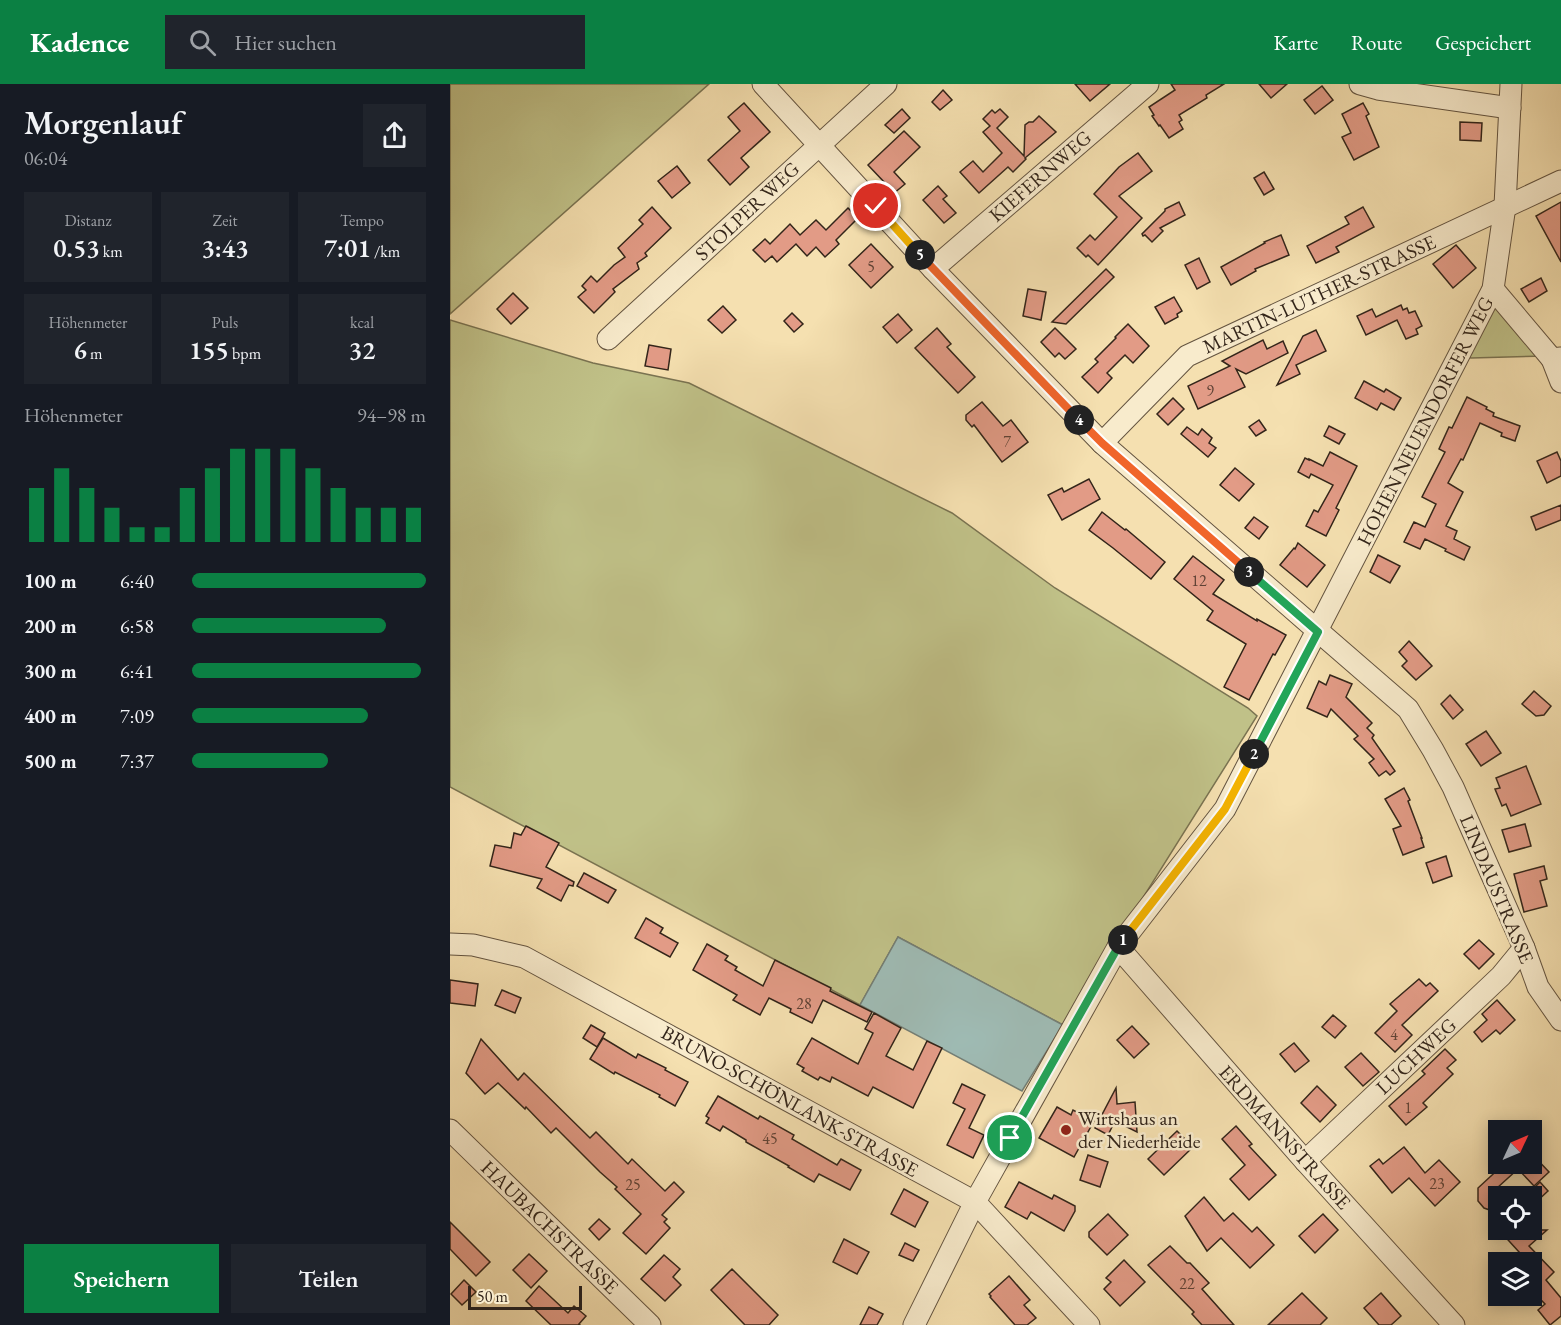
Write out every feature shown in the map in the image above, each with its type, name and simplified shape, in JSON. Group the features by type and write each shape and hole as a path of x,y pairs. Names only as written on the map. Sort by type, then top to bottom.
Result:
{"street":[{"name":"LINDAUSTRASSE","path":"764,84 933,269 1102,443 1408,709 1452,787 1524,948 1538,987 1561,1020"},
{"name":"STOLPER WEG","path":"608,339 886,84"},
{"name":"KIEFERNWEG","path":"933,269 1148,84"},
{"path":"1360,84 1378,89 1510,108"},
{"name":"HOHEN NEUENDORFER WEG","path":"914,1325 975,1202 1118,947 1225,809 1493,289 1505,206 1511,84"},
{"name":"MARTIN-LUTHER-STRASSE","path":"1102,443 1187,356 1561,181"},
{"path":"1493,289 1556,359 1561,382"},
{"name":"BRUNO-SCHÖNLANK-STRASSE","path":"450,945 473,945 524,957 975,1202 1089,1325"},
{"name":"ERDMANNSTRASSE","path":"1118,947 1305,1161 1454,1325"},
{"name":"LUCHWEG","path":"1305,1161 1501,976 1524,948"},
{"name":"HAUBACHSTRASSE","path":"450,1130 639,1321"}],"green space":[{"path":"450,84 709,84 450,314"},
{"path":"1494,298 1545,356 1471,358 1463,355"},
{"path":"450,320 593,363 689,383 952,513 1055,588 1248,708 1257,716 1063,1025 898,937 860,1005 450,787"}],"water":[{"path":"898,937 1063,1025 1022,1091 860,1005"}],"building":[{"path":"1075,84 1110,84 1090,101"},
{"path":"1171,84 1224,84 1206,95 1207,98 1179,115 1182,120 1179,122 1183,129 1169,138 1152,116 1154,115 1149,107 1175,90"},
{"path":"1259,84 1287,84 1271,98"},
{"path":"1322,86 1333,100 1315,114 1304,100"},
{"path":"943,90 952,100 940,110 932,102"},
{"path":"744,103 770,132 741,158 749,167 730,185 708,160 740,131 728,117"},
{"path":"1363,103 1369,114 1366,116 1379,147 1354,160 1342,137 1351,133 1342,114"},
{"path":"902,109 910,118 894,133 885,125"},
{"path":"1000,109 1008,117 997,128 1024,156 1025,125 1029,122 1033,122 1039,116 1056,132 1025,158 1013,172 1008,167 979,193 960,172 973,161 983,172 1002,153 983,132 990,126 983,119 992,110 995,113"},
{"path":"1460,122 1482,123 1481,141 1460,140"},
{"path":"904,131 920,147 894,172 905,184 893,194 868,165"},
{"path":"1138,153 1152,171 1119,196 1142,218 1098,265 1077,248 1090,235 1095,240 1117,217 1094,194 1119,167"},
{"path":"677,166 690,183 672,198 658,181"},
{"path":"1264,172 1274,189 1264,195 1254,178"},
{"path":"938,186 947,196 943,199 956,213 944,223 923,200"},
{"path":"1179,202 1185,215 1160,228 1163,231 1152,242 1145,235 1143,236 1142,234 1165,209"},
{"path":"1561,202 1561,262 1536,216"},
{"path":"652,207 671,228 645,253 647,256 637,263 639,269 613,289 615,292 594,313 578,297 586,290 582,286 591,276 597,282 625,257 618,248 643,224 639,220"},
{"path":"1363,207 1374,227 1336,247 1339,252 1316,263 1307,246 1349,224 1345,217"},
{"path":"848,208 858,218 836,240 839,244 825,257 816,247 807,256 796,244 777,262 772,256 765,262 753,250 765,239 770,244 790,224 800,235 816,220 826,230"},
{"path":"1281,235 1289,255 1255,269 1256,271 1231,285 1221,267 1264,242"},
{"path":"871,244 893,267 871,288 849,265"},
{"path":"1456,245 1476,268 1453,288 1433,264"},
{"path":"1199,258 1210,282 1197,289 1185,265"},
{"path":"1106,269 1114,277 1066,324 1052,322"},
{"path":"1541,278 1547,291 1529,302 1521,289"},
{"path":"1028,289 1046,292 1041,320 1023,316"},
{"path":"513,293 528,308 511,324 497,309"},
{"path":"1174,297 1182,311 1177,314 1178,317 1165,324 1155,307"},
{"path":"1401,305 1403,310 1407,308 1409,313 1415,311 1422,326 1416,329 1418,334 1406,339 1397,320 1366,335 1357,316 1372,309 1376,317"},
{"path":"723,306 736,320 722,333 708,320"},
{"path":"792,313 803,324 794,332 784,321"},
{"path":"898,314 912,330 897,343 883,327"},
{"path":"1128,324 1149,346 1133,363 1125,355 1107,373 1112,378 1098,393 1082,377 1098,362 1095,359"},
{"path":"937,328 951,344 947,347 975,377 958,393 915,348"},
{"path":"1055,328 1076,349 1065,359 1059,353 1055,357 1041,342"},
{"path":"1316,330 1326,351 1296,365 1300,374 1277,385 1303,336"},
{"path":"1263,340 1267,349 1283,341 1288,353 1246,374 1236,369 1245,387 1198,409 1188,386 1230,366 1222,361"},
{"path":"649,345 671,349 668,370 645,366"},
{"path":"1364,381 1384,392 1386,389 1401,398 1394,410 1381,403 1377,410 1355,398"},
{"path":"1467,397 1487,407 1486,409 1494,413 1493,416 1520,426 1515,441 1501,436 1502,433 1480,423 1463,460 1461,459 1448,483 1463,492 1446,526 1457,531 1454,539 1470,547 1464,560 1425,539 1420,549 1404,542 1414,522 1425,527 1436,504 1422,497 1445,452 1439,449"},
{"path":"1173,398 1184,409 1168,425 1157,414"},
{"path":"982,402 1003,426 1011,420 1028,442 1002,462 974,425 972,427 966,420 966,415"},
{"path":"1259,420 1266,430 1256,436 1249,427"},
{"path":"1329,426 1345,434 1339,444 1324,436"},
{"path":"1187,427 1198,435 1202,429 1212,438 1209,443 1216,448 1208,457 1181,434"},
{"path":"1330,452 1357,466 1336,508 1339,510 1326,536 1306,526 1314,510 1318,512 1333,485 1311,474 1309,478 1298,472 1305,458 1323,466"},
{"path":"1557,452 1561,461 1561,476 1547,483 1537,461"},
{"path":"1235,468 1254,484 1239,501 1220,485"},
{"path":"1089,479 1100,499 1062,520 1048,495 1062,488 1064,492"},
{"path":"1561,505 1561,520 1536,530 1531,517"},
{"path":"1102,512 1165,562 1151,579 1089,530"},
{"path":"1254,517 1268,527 1259,539 1245,528"},
{"path":"1298,543 1325,565 1307,587 1280,565"},
{"path":"1378,555 1400,566 1390,583 1370,572"},
{"path":"1193,556 1224,580 1213,594 1257,621 1257,619 1286,635 1275,655 1273,654 1249,700 1224,687 1246,644 1207,620 1213,611 1174,579"},
{"path":"1409,641 1432,666 1416,680 1402,666 1407,661 1399,652"},
{"path":"1330,675 1352,684 1346,697 1372,723 1367,728 1374,735 1372,738 1395,771 1390,775 1386,771 1379,776 1369,763 1374,759 1354,739 1358,736 1331,709 1327,717 1307,708 1319,681 1326,685"},
{"path":"1534,691 1551,706 1544,715 1536,716 1522,704"},
{"path":"1450,695 1463,710 1453,719 1441,704"},
{"path":"1486,731 1501,753 1481,766 1466,744"},
{"path":"1526,766 1541,804 1511,816 1506,804 1502,806 1495,789 1500,788 1496,778"},
{"path":"1404,788 1410,800 1408,801 1424,847 1403,855 1393,829 1401,826 1385,799"},
{"path":"1525,824 1531,846 1509,852 1502,830"},
{"path":"526,826 559,843 546,867 574,882 573,886 569,885 561,901 537,888 542,879 490,866 495,845 511,848 514,833 521,835"},
{"path":"1446,856 1452,876 1433,883 1426,863"},
{"path":"1544,866 1547,879 1540,881 1547,906 1524,912 1514,874"},
{"path":"584,873 616,890 608,903 577,886"},
{"path":"646,918 663,928 660,933 678,943 670,957 635,938"},
{"path":"1479,940 1494,954 1479,969 1464,954"},
{"path":"707,944 728,956 725,960 737,967 735,970 763,986 775,960 872,1012 867,1022 823,1000 812,1023 769,998 760,1015 733,1000 737,995 693,970"},
{"path":"1419,979 1426,986 1430,983 1438,991 1402,1025 1412,1035 1395,1052 1375,1033 1397,1011 1390,1004"},
{"path":"450,980 478,984 475,1006 450,1003"},
{"path":"502,990 521,998 515,1013 495,1005"},
{"path":"1497,1000 1515,1020 1500,1034 1496,1030 1482,1042 1474,1032 1487,1020 1482,1014"},
{"path":"874,1013 901,1028 886,1056 913,1070 927,1041 942,1048 913,1108 873,1087 868,1096 832,1077 830,1082 820,1077 818,1080 802,1071 804,1068 797,1064 812,1038 858,1064 873,1033 865,1029"},
{"path":"1333,1015 1346,1026 1335,1038 1322,1027"},
{"path":"591,1025 605,1033 597,1047 583,1038"},
{"path":"1132,1026 1149,1044 1134,1058 1117,1040"},
{"path":"603,1038 636,1058 638,1054 688,1082 675,1106 659,1097 660,1095 615,1072 614,1074 590,1059"},
{"path":"481,1039 518,1080 524,1073 590,1138 596,1132 628,1164 632,1159 665,1191 674,1182 684,1192 662,1215 667,1219 664,1222 670,1228 646,1254 623,1233 641,1214 615,1189 617,1187 556,1128 551,1133 498,1083 485,1094 466,1073"},
{"path":"1294,1043 1309,1061 1295,1072 1280,1054"},
{"path":"1445,1049 1456,1060 1447,1068 1453,1074 1423,1103 1427,1107 1406,1125 1389,1106 1425,1074 1422,1071"},
{"path":"1361,1053 1379,1072 1363,1086 1345,1067"},
{"path":"962,1084 985,1095 969,1128 984,1135 973,1158 947,1145 965,1109 953,1103"},
{"path":"1317,1086 1336,1105 1320,1122 1301,1103"},
{"path":"1116,1088 1117,1104 1135,1102 1137,1132 1115,1121 1108,1135 1095,1128"},
{"path":"718,1096 758,1119 760,1116 794,1135 792,1139 837,1165 841,1159 861,1170 850,1190 819,1174 814,1182 723,1126 720,1131 706,1123 709,1118 706,1116"},
{"path":"1057,1107 1071,1115 1073,1110 1094,1121 1074,1157 1039,1138"},
{"path":"1236,1126 1252,1144 1249,1146 1276,1175 1249,1200 1230,1179 1245,1165 1222,1139"},
{"path":"1177,1131 1193,1147 1164,1175 1148,1159"},
{"path":"1404,1147 1425,1173 1439,1160 1460,1182 1435,1206 1409,1178 1392,1193 1370,1166 1379,1159 1383,1164"},
{"path":"1088,1155 1108,1162 1100,1187 1080,1180"},
{"path":"1542,1165 1549,1172 1534,1186 1523,1174 1542,1174"},
{"path":"1493,1174 1512,1174 1499,1186 1488,1186 1488,1209 1478,1201 1478,1188"},
{"path":"1019,1182 1052,1199 1054,1195 1075,1206 1075,1211 1064,1231 1031,1212 1027,1219 1005,1207"},
{"path":"1540,1182 1548,1191 1542,1197 1542,1186 1536,1186"},
{"path":"904,1189 928,1202 915,1227 891,1214"},
{"path":"1204,1197 1224,1221 1233,1213 1252,1232 1257,1227 1274,1245 1250,1268 1221,1238 1207,1251 1185,1216"},
{"path":"1108,1214 1128,1235 1107,1255 1089,1237 1089,1232"},
{"path":"1323,1214 1338,1230 1315,1253 1299,1236"},
{"path":"599,1219 610,1229 599,1240 589,1229"},
{"path":"450,1222 490,1262 476,1276 450,1249"},
{"path":"844,1239 869,1252 857,1274 833,1262"},
{"path":"1508,1240 1536,1240 1529,1246 1535,1252 1519,1252"},
{"path":"905,1243 919,1250 913,1261 899,1255"},
{"path":"1170,1246 1209,1283 1202,1289 1234,1325 1202,1325 1192,1314 1194,1312 1148,1265"},
{"path":"529,1254 547,1271 531,1288 513,1270"},
{"path":"664,1255 680,1269 673,1277 681,1285 665,1301 641,1279"},
{"path":"1124,1260 1145,1282 1120,1306 1104,1289 1111,1282 1106,1278"},
{"path":"1542,1260 1554,1272 1546,1280 1561,1298 1561,1316 1550,1325 1538,1310 1545,1304 1542,1301"},
{"path":"732,1269 778,1315 769,1325 745,1325 711,1290"},
{"path":"1009,1276 1030,1300 1024,1305 1036,1318 1027,1325 1015,1325 990,1297 989,1294"},
{"path":"464,1280 476,1292 462,1305 451,1294"},
{"path":"539,1286 568,1313 574,1306 586,1316 580,1325 551,1325 526,1301"},
{"path":"1302,1293 1327,1318 1320,1325 1268,1325"},
{"path":"1381,1293 1401,1316 1391,1325 1379,1325 1364,1308"},
{"path":"869,1307 883,1314 877,1325 860,1325"}],"place":[{"name":"Wirtshaus an der Niederheide","path":"1066,1130"}],"route":[{"path":"876,206 933,269 1102,443 1318,632 1225,809 1118,947 1010,1138"}]}
